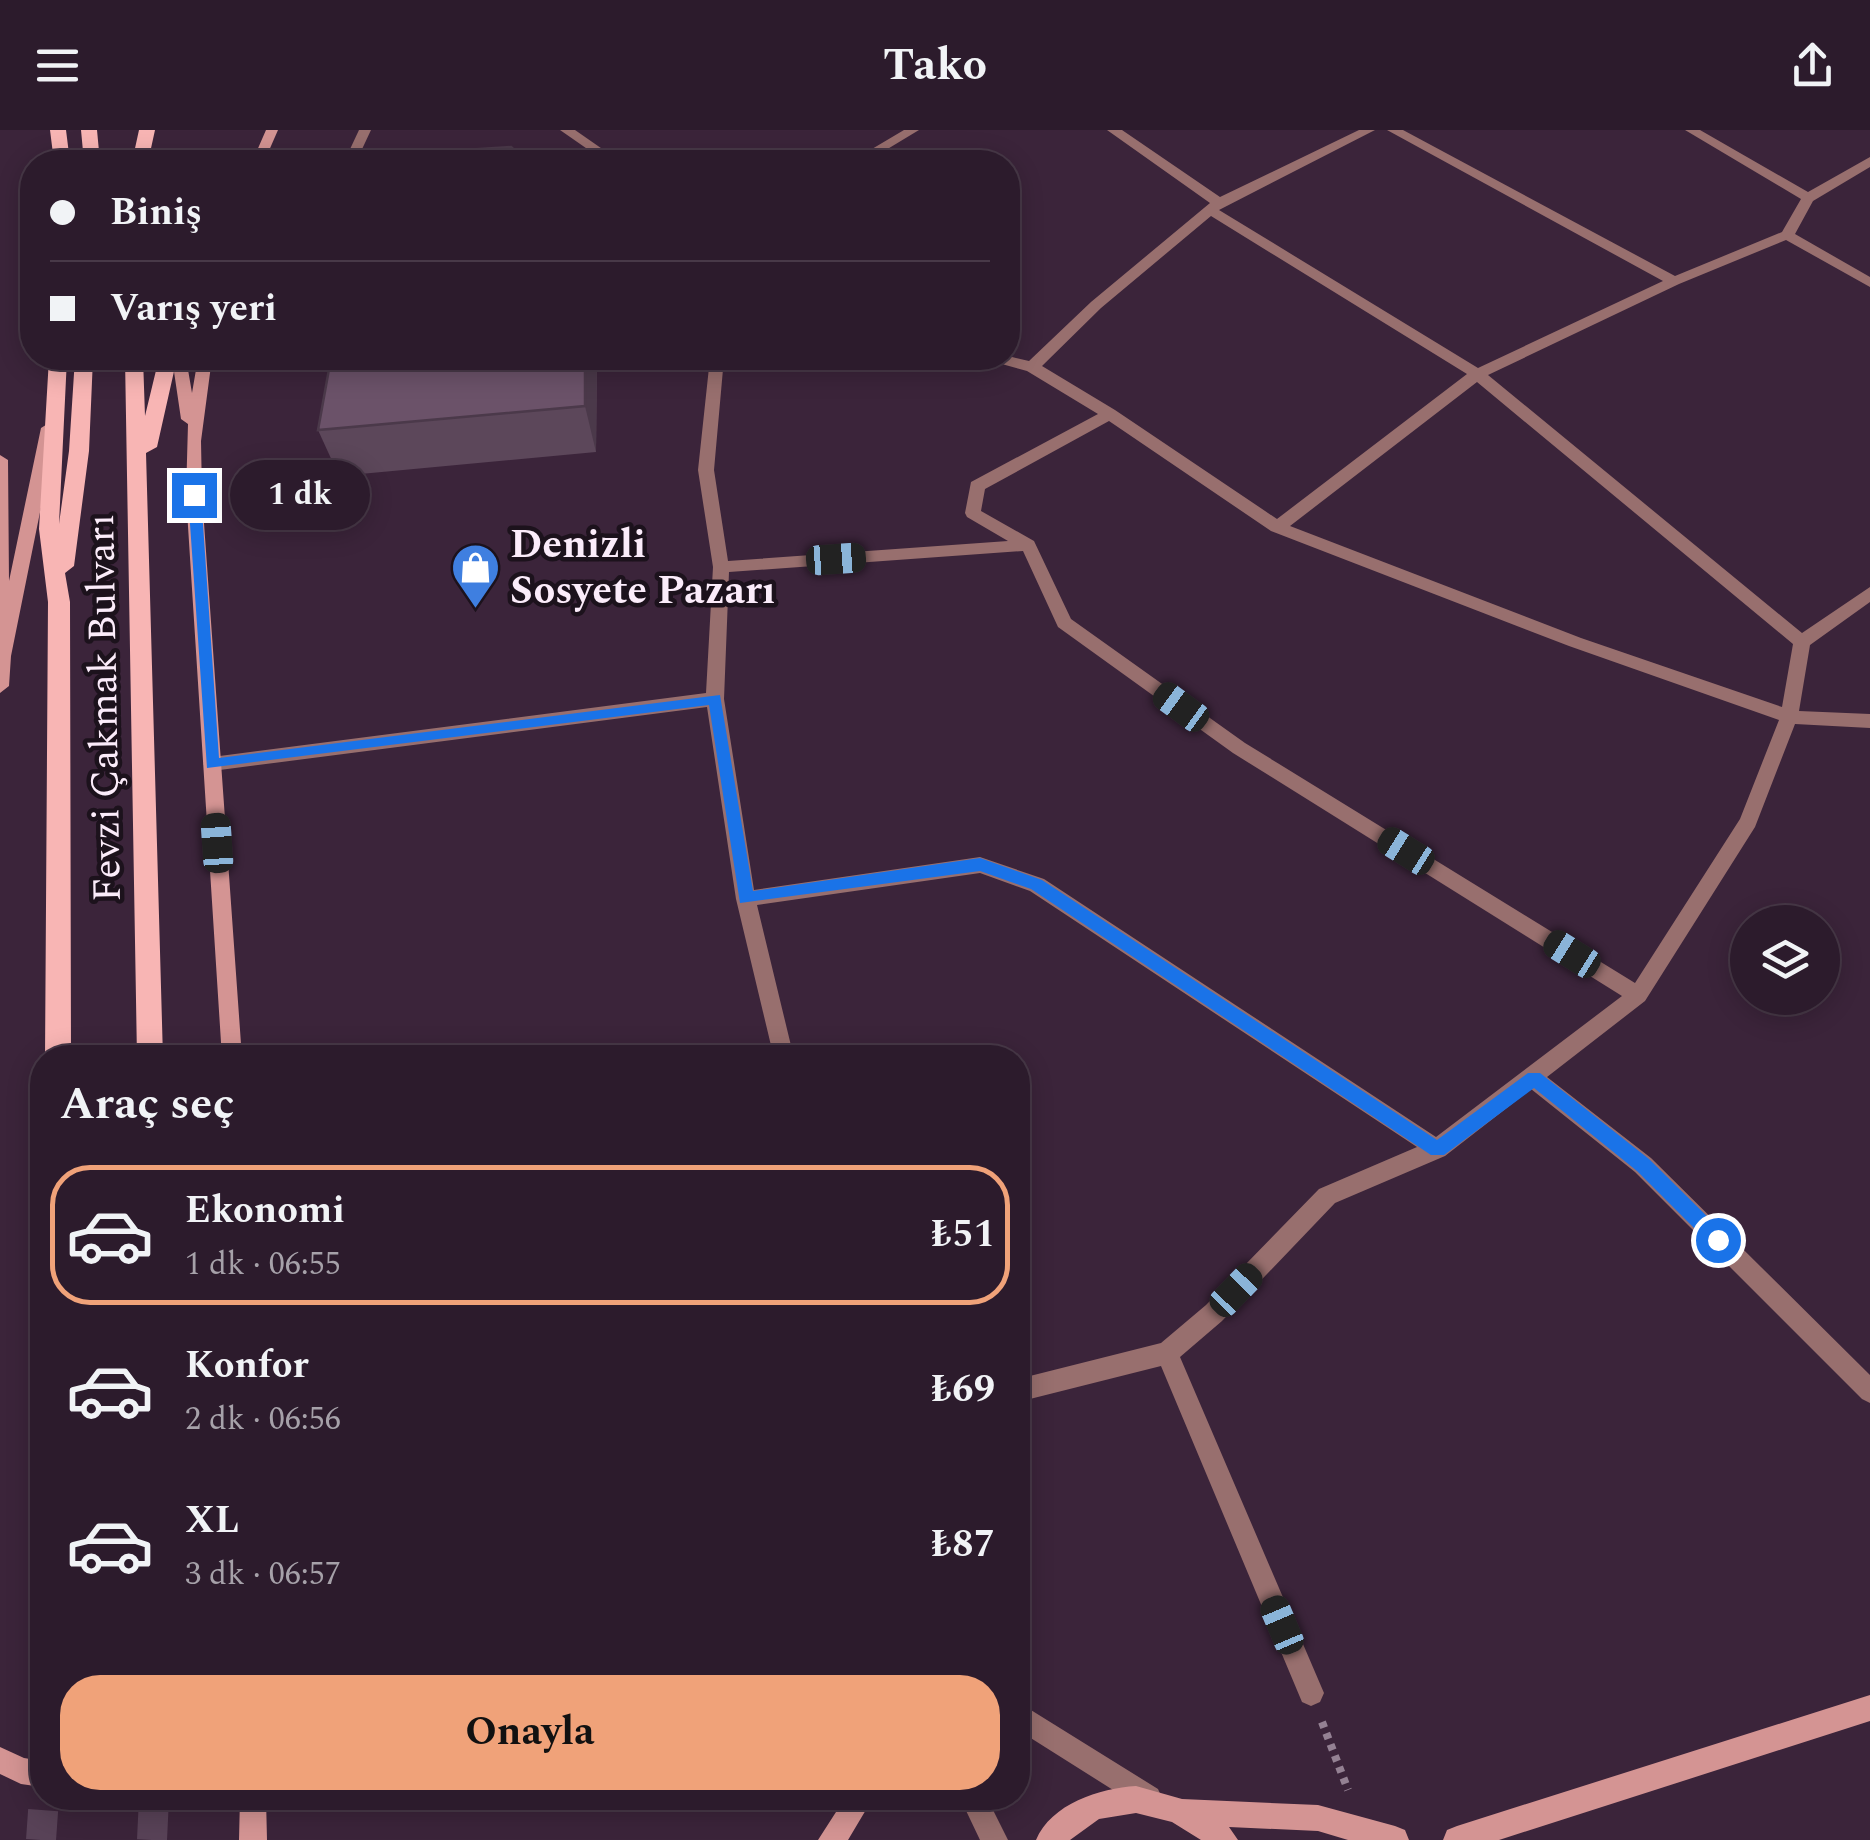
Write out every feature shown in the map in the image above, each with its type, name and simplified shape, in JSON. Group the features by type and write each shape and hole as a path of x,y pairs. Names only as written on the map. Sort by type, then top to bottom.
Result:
{"main road":[{"name":"Fevzi Çakmak Bulvarı","path":"57,370 49,529 59,602 58,1045"},
{"path":"59,602 80,451 83,370"},
{"name":"Fevzi Çakmak Bulvarı","path":"134,370 150,1045"},
{"path":"138,537 148,432 165,370"},
{"path":"181,370 193,440 231,1045"},
{"path":"193,440 203,370"},
{"path":"2,656 56,397"},
{"path":"0,460 0,686"},
{"path":"1458,1840 1870,1708"},
{"path":"0,1760 30,1772"},
{"path":"1050,1840 1069,1819 1108,1801 1151,1799 1184,1811 1224,1840"},
{"path":"253,1810 253,1840"},
{"path":"832,1840 852,1810"},
{"path":"1184,1811 1318,1818 1395,1840"}],"street":[{"path":"566,130 596,150"},
{"path":"878,150 913,130"},
{"path":"1113,130 1215,207 1477,374 1802,642"},
{"path":"1032,366 1096,305 1215,207 1369,130"},
{"path":"1393,130 1674,280"},
{"path":"1692,130 1808,198"},
{"path":"1277,528 1477,374 1674,280 1787,236 1808,198 1870,161"},
{"path":"1787,236 1870,283"},
{"path":"1020,363 1032,366 1110,414 1277,528 1575,642 1789,716 1870,721"},
{"path":"716,370 706,470 721,567 715,699 746,899 781,1045"},
{"path":"1110,414 977,486 973,513 1028,544 1064,623 1240,748 1638,994"},
{"path":"721,567 1028,544"},
{"path":"1030,1387 1167,1353 1214,1314 1327,1196 1438,1150 1638,994 1748,822 1789,716 1802,642 1870,593"},
{"path":"212,764 715,699"},
{"path":"746,899 980,864 1037,884 1438,1150"},
{"path":"1534,1078 1643,1165 1870,1391"},
{"path":"1167,1353 1311,1693"},
{"path":"1030,1723 1151,1799"},
{"path":"978,1810 994,1840"}],"path":[{"path":"1311,1693 1364,1832"}],"building":[{"path":"511,147 514,150 465,150"},
{"path":"329,370 585,370 585,406 318,430"}],"tunnel":[{"path":"41,1840 43,1810"},
{"path":"152,1840 153,1810"}],"place":[{"name":"Denizli Sosyete Pazarı","path":"475,610"}],"route":[{"path":"194,495 212,764 715,699 746,899 980,864 1037,884 1438,1150 1534,1078 1643,1165 1718,1240"}]}
